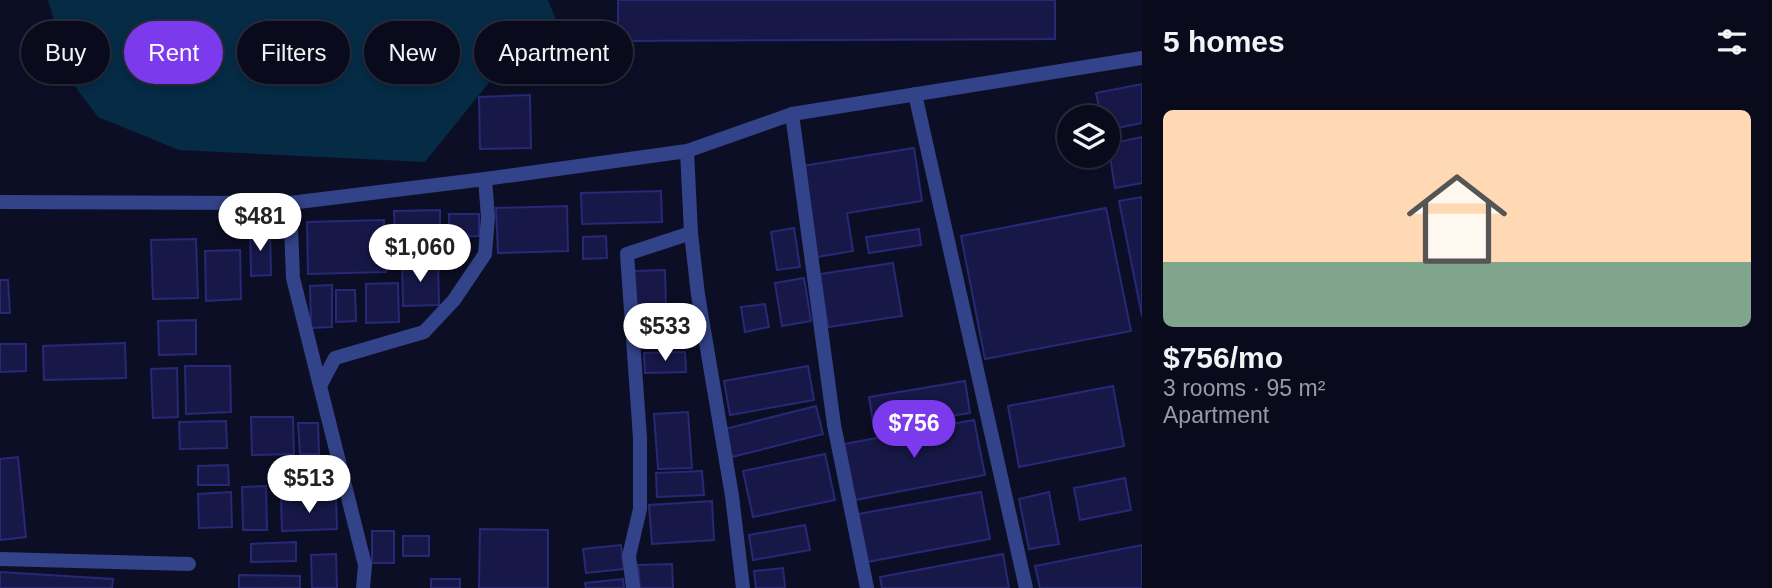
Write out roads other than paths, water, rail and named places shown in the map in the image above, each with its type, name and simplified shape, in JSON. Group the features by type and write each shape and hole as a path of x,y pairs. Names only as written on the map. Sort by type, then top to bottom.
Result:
{"street":[{"path":"0,202 290,203 485,179 687,151 792,114 1142,58"},
{"path":"915,94 1026,588"},
{"path":"792,114 834,425 867,588"},
{"path":"687,151 691,233 698,295 732,496 743,588"},
{"path":"320,386 335,358 424,332 454,300 485,254 488,217 485,179"},
{"path":"290,203 293,278 365,565 363,588"},
{"path":"633,588 629,556 639,509 639,438 627,254 691,233"},
{"path":"0,559 189,564"}],"water":[{"path":"48,0 548,0 556,21 474,21 474,84 488,84 425,162 179,150 98,117 73,84 110,84 110,21 54,21"}]}
